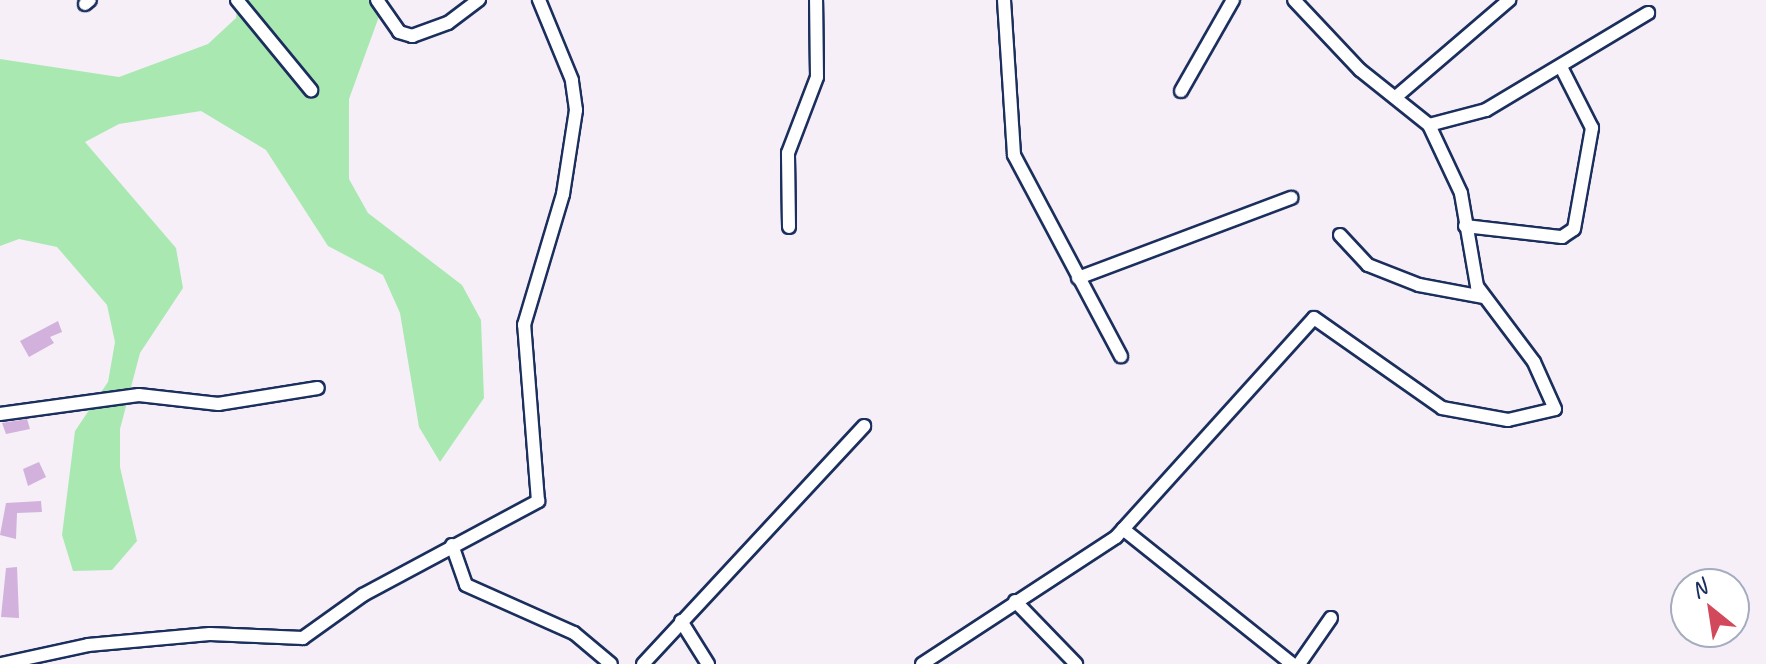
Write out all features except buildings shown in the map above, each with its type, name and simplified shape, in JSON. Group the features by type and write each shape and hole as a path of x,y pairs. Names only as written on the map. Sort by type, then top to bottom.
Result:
{"street":[{"path":"237,0 311,90"},
{"path":"377,0 399,32 412,36 448,23 479,0"},
{"path":"1,664 88,645 210,634 303,638 452,545 541,495 524,325 563,194 576,94 539,0"},
{"path":"789,227 788,153 817,82 816,0"},
{"path":"1004,0 1014,155 1121,356"},
{"path":"1181,91 1233,0"},
{"path":"922,664 1123,529 1314,318 1378,370 1442,408 1478,419 1551,415 1552,391 1484,297 1465,226 1457,181 1429,125 1397,96 1360,70 1294,0"},
{"path":"1397,96 1509,0"},
{"path":"1429,125 1486,110 1648,13"},
{"path":"1465,226 1562,237 1574,229 1592,128 1561,67"},
{"path":"1078,278 1291,198"},
{"path":"1340,235 1368,265 1419,285 1484,297"},
{"path":"0,414 139,395 218,404 318,388"},
{"path":"643,664 864,426"},
{"path":"1123,529 1292,664"},
{"path":"452,545 466,585 574,633 611,664"},
{"path":"1015,601 1076,664"},
{"path":"1299,664 1331,618"},
{"path":"681,621 708,664"}],"green space":[{"path":"238,0 385,0 349,99 349,179 368,213 462,285 481,320 484,398 440,462 419,427 400,313 383,275 328,246 266,150 201,111 119,124 85,142 176,248 183,288 140,353 120,429 120,467 137,541 112,570 73,571 62,535 75,431 108,382 115,342 107,305 57,247 19,239 0,246 0,59 119,77 208,44 236,18"}]}
